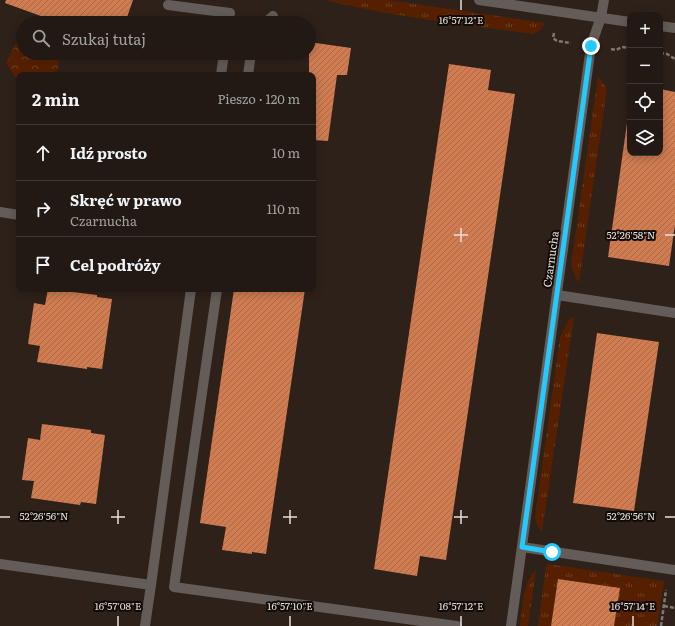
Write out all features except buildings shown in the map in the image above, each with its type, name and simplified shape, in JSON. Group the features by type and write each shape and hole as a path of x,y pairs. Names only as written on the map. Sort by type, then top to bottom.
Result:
{"street":[{"path":"479,0 627,21"},
{"name":"Czarnucha","path":"511,626 591,46 601,17 604,0"},
{"path":"168,5 230,13 229,16"},
{"path":"663,26 675,28"},
{"path":"221,72 223,60"},
{"path":"248,72 250,60"},
{"path":"0,212 16,215"},
{"path":"145,626 191,292"},
{"path":"217,292 174,587 457,626"},
{"path":"557,295 675,313"},
{"path":"522,547 672,570"},
{"path":"0,564 151,585"}],"path":[{"path":"663,53 675,59"},
{"path":"661,626 672,570"},
{"path":"664,606 675,608"}],"green space":[{"path":"325,0 388,0 545,23 540,30 533,34 403,16"},
{"path":"16,43 16,60 59,60 58,69 54,72 16,72 16,78 6,63"},
{"path":"598,76 607,89 579,282 576,279 571,265"},
{"path":"574,317 542,531 537,525 535,517 560,337 569,319"},
{"path":"548,564 664,581 657,626 614,626 620,588 558,579 551,626 538,626 546,566"},
{"path":"536,570 528,626 520,626 528,582 531,575"}],"route":[{"path":"552,552 522,547 591,46"}]}
